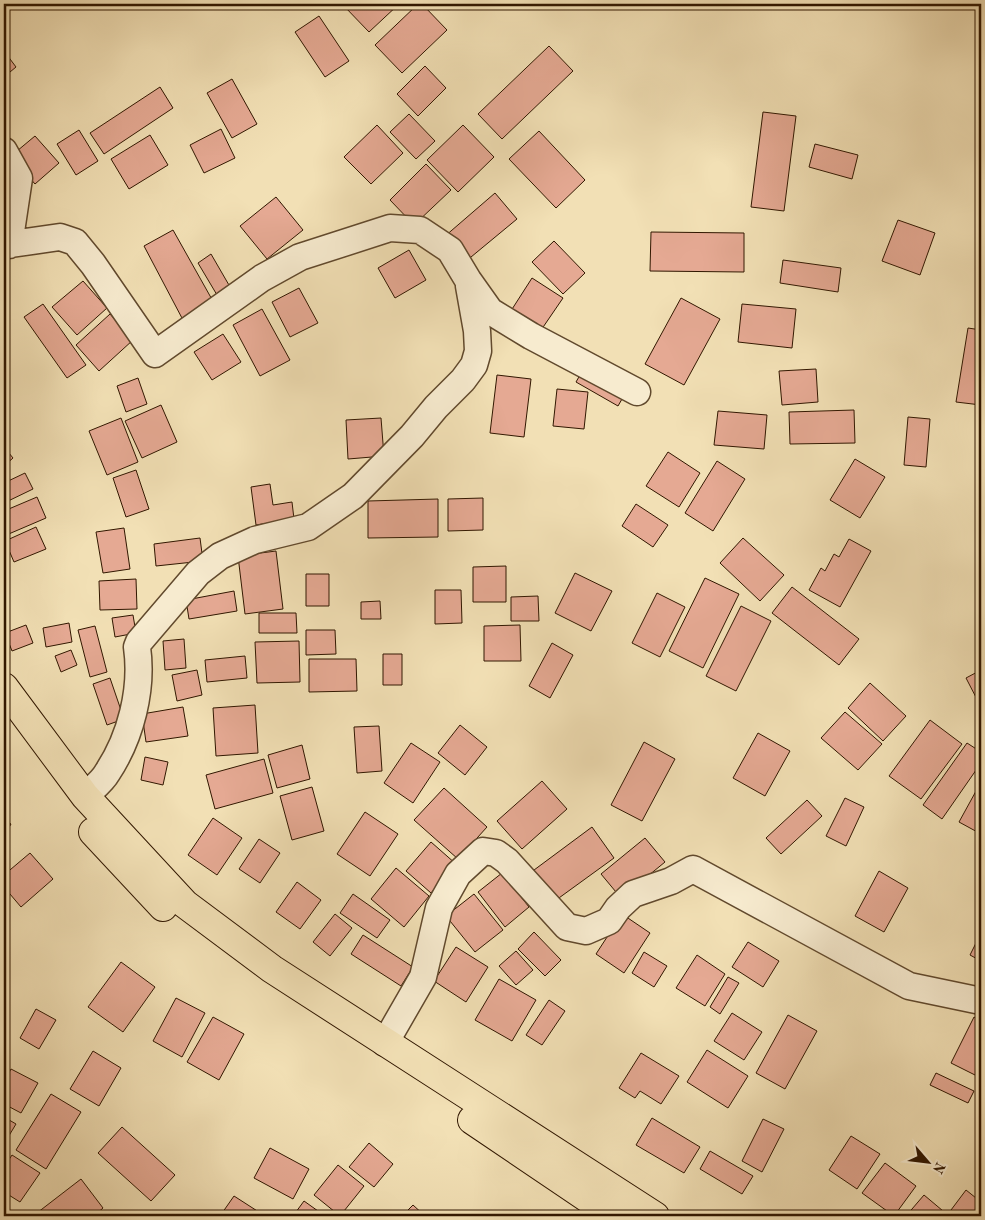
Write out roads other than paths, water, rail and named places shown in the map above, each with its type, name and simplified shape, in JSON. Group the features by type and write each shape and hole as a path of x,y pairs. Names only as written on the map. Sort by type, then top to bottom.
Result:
{"main road":[{"path":"4,687 86,796 184,904 272,969 655,1216"},
{"path":"4,717 73,810 133,877 174,918 352,1043 614,1216"}],"street":[{"path":"4,151 19,178 6,245 60,237 75,242 93,264 155,354 262,278 288,263 390,228 420,230 450,250 490,311 531,336 637,392"},
{"path":"86,796 107,774 130,726 139,689 137,646 139,642 198,573 220,556 255,540 308,527 353,496 412,436 436,407 469,373 474,365 478,350 477,331 468,280"},
{"path":"385,1043 423,977 439,908 458,874 483,851 496,853 507,860 567,927 586,931 609,921 618,908 633,894 671,881 693,869 909,986 981,1001"}]}
